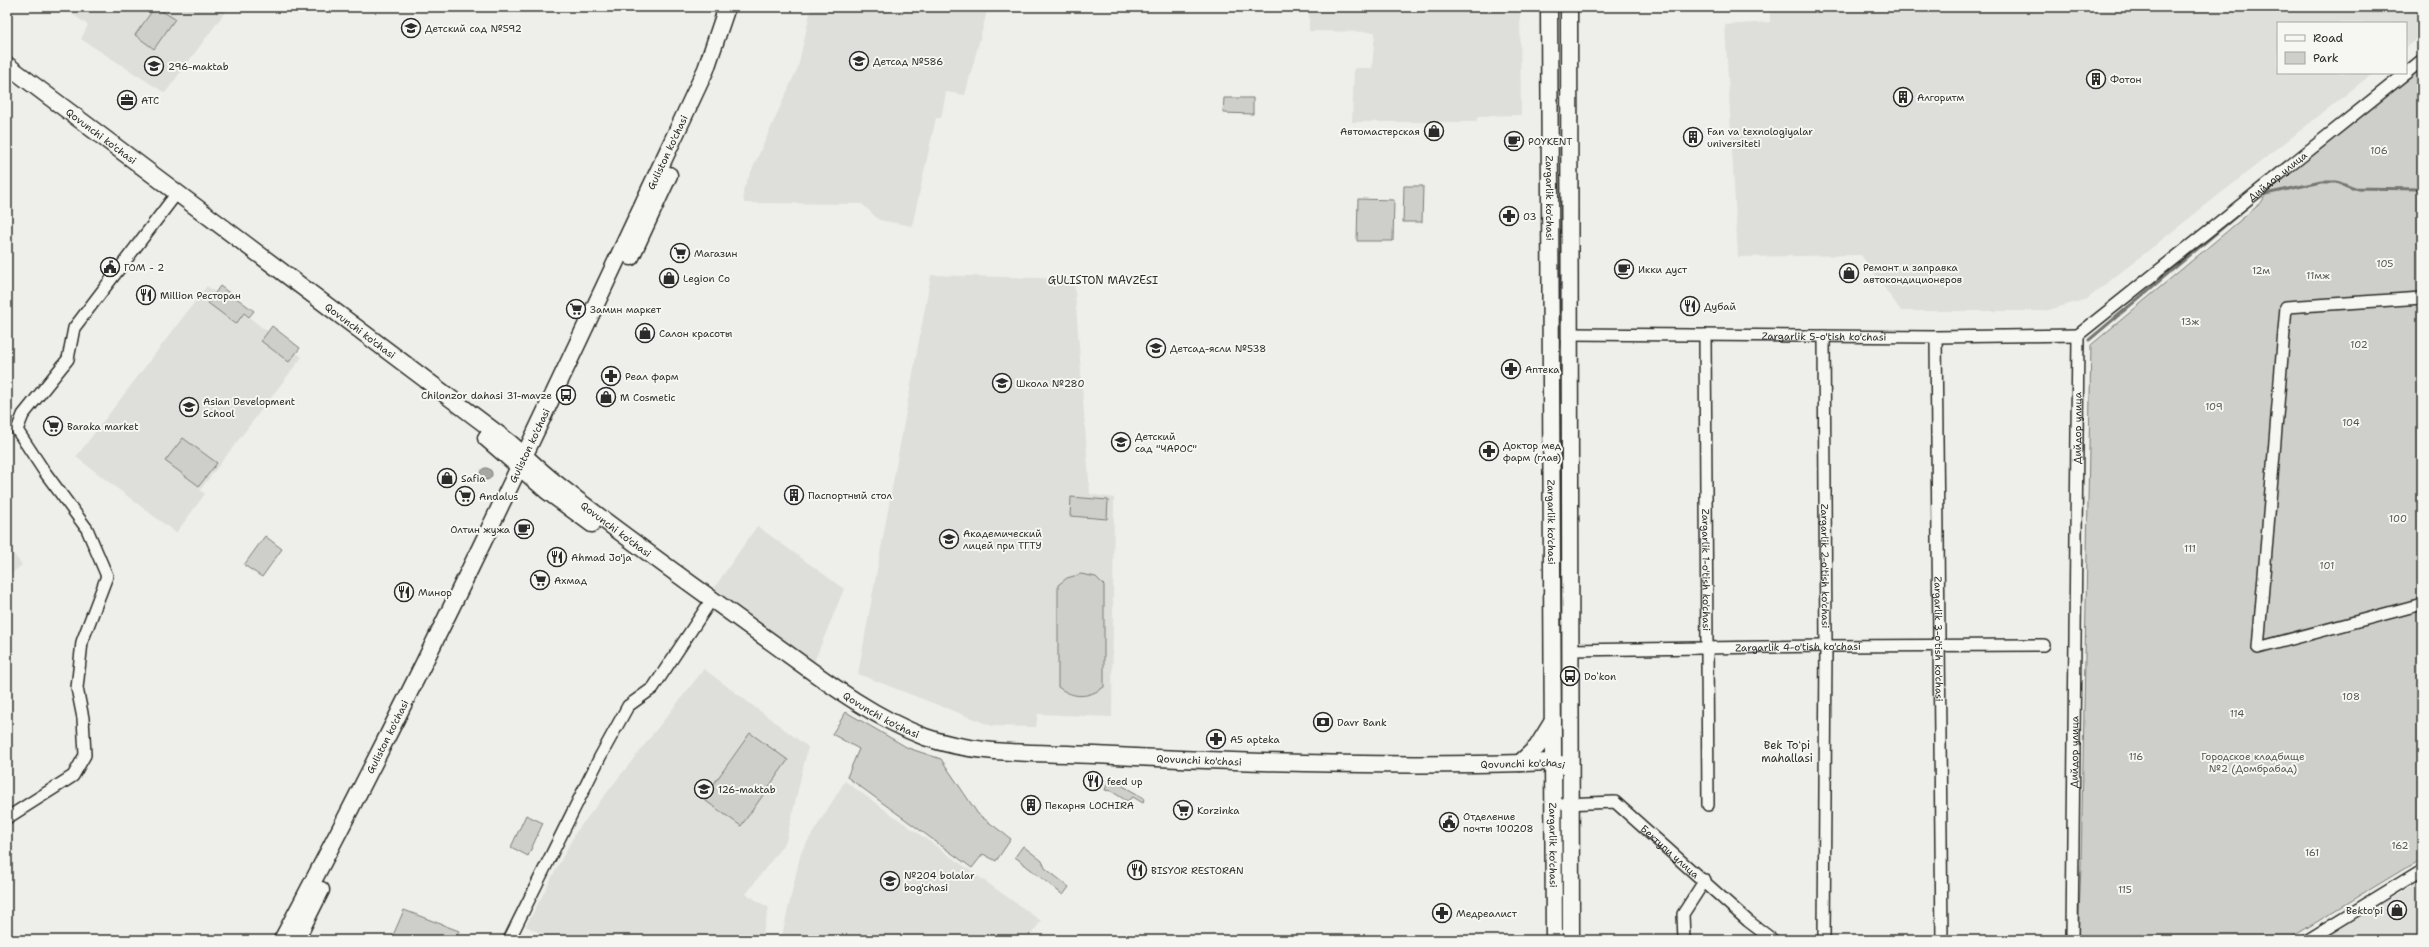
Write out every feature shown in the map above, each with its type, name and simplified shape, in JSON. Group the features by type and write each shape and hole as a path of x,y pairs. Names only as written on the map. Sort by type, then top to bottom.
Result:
{"main road":[{"name":"Guliston ko'chasi","path":"282,940 348,816 527,466 706,69 728,7"},
{"name":"Guliston ko'chasi","path":"296,940 527,466 716,72 738,7"},
{"name":"Zargarlik ko'chasi","path":"1549,7 1554,940"},
{"name":"Zargarlik ko'chasi","path":"1569,7 1571,940"},
{"name":"Qovunchi ko'chasi","path":"7,65 174,197 527,466 609,525 826,692 892,732 917,745 953,756 979,759 1242,768 1570,767"},
{"name":"Qovunchi ko'chasi","path":"7,77 174,197"},
{"path":"1550,240 1569,240"},
{"path":"1551,335 1569,334"},
{"name":"Qovunchi ko'chasi","path":"709,603 845,693 907,729 952,745 980,749 1137,757 1346,763 1520,763 1553,767"},
{"name":"Zargarlik 4-o'tish ko'chasi","path":"1552,650 1570,650"},
{"path":"1520,763 1537,746 1553,722"}],"street":[{"name":"Дийдор улица","path":"2407,72 2422,60"},
{"name":"Дийдор улица","path":"2072,940 2078,335 2405,74"},
{"path":"7,818 73,776 85,755 83,718 77,688 82,642 106,576 87,529 44,471 17,430 23,415 68,359 74,328 174,197"},
{"path":"2422,298 2286,307 2258,648 2422,604"},
{"name":"Zargarlik 5-o'tish ko'chasi","path":"1569,334 1936,337 2078,335"},
{"name":"Zargarlik 1-o'tish ko'chasi","path":"1705,335 1708,805"},
{"name":"Zargarlik 2-o'tish ko'chasi","path":"1824,336 1826,646 1824,940"},
{"name":"Zargarlik 3-o'tish ko'chasi","path":"1936,337 1942,940"},
{"path":"509,940 597,764 628,706 653,688 709,603"},
{"name":"Zargarlik 4-o'tish ko'chasi","path":"1570,650 1826,646 2044,646"},
{"name":"Бектупи улица","path":"1553,804 1615,802 1705,880 1748,921 1773,940"},
{"path":"2308,940 2422,870"},
{"path":"1684,940 1683,914 1705,880"}],"shaded area":[{"name":"296-maktab","path":"62,7 229,7 165,93 81,39 88,25"},
{"path":"1309,7 1520,7 1521,115 1478,116 1476,122 1352,122 1354,68 1372,68 1375,32 1309,31"},
{"path":"1770,7 2422,7 2422,35 2407,46 2407,22 2277,22 2277,74 2372,74 2087,299 2045,311 1901,311 1861,255 1738,257 1725,25 1770,22"},
{"path":"988,8 965,95 946,92 941,118 936,118 912,226 879,220 862,204 744,203 743,190 798,67 811,9"},
{"path":"931,275 1074,279 1090,494 1114,498 1112,717 1038,714 1036,727 992,726 858,674"},
{"name":"Asian Development School","path":"207,286 302,357 200,490 205,494 176,533 76,457"},
{"path":"486,468 490,470 492,474 490,478 486,480 482,478 480,474 482,470"},
{"path":"757,526 844,589 814,662 714,588"},
{"path":"7,546 22,565 7,577"},
{"name":"126-maktab","path":"704,669 808,747 786,841 746,894 769,908 761,940 546,940 547,937 526,926 576,832"},
{"name":"№204 bolalar bog'chasi","path":"845,781 1041,921 1027,940 781,940 801,852"},
{"name":"Bekto'pi","path":"2422,880 2422,940 2321,940"}],"green space":[{"path":"155,7 175,19 154,49 135,35"},
{"name":"Городское кладбище №2 (Домбрабад)","path":"2422,66 2422,858 2287,940 2078,940 2081,866 2091,345 2261,203 2270,187"},
{"path":"1224,98 1253,98 1253,114 1223,113"},
{"path":"1404,186 1423,186 1422,222 1403,222"},
{"path":"1358,199 1394,200 1393,241 1357,241"},
{"path":"220,286 254,311 249,317 244,313 236,324 208,303"},
{"path":"272,326 300,348 289,362 261,341"},
{"path":"183,438 217,463 199,486 165,461"},
{"path":"1071,497 1108,500 1107,519 1070,516"},
{"path":"265,536 282,549 262,577 244,565"},
{"path":"1081,574 1096,577 1104,585 1104,687 1098,691 1081,696 1070,694 1058,687 1058,585 1067,578"},
{"path":"846,712 908,748 941,759 978,814 1011,839 996,861 983,854 972,868 847,777 859,749 832,734"},
{"path":"750,733 788,760 741,826 703,799"},
{"path":"1109,778 1144,798 1143,803 1133,797 1127,801 1111,791 1105,790"},
{"path":"526,815 543,823 528,856 511,847"},
{"path":"1023,846 1042,861 1045,868 1069,887 1063,895 1015,857"},
{"path":"404,910 459,931 455,940 391,940"}],"waterway":[{"path":"2261,195 2321,182 2337,182 2352,188 2422,189"},
{"path":"2089,340 2253,202"}],"place":[{"name":"Детcкий сад №592","path":"411,28"},
{"name":"Детсад №586","path":"859,61"},
{"name":"296-maktab","path":"154,66"},
{"name":"Фотон","path":"2096,79"},
{"name":"Алгоритм","path":"1903,97"},
{"name":"АТС","path":"127,100"},
{"name":"Автомастерская","path":"1434,131"},
{"name":"Fan va texnologiyalar universiteti","path":"1693,137"},
{"name":"POYKENT","path":"1514,141"},
{"name":"03","path":"1509,216"},
{"name":"Магазин","path":"680,253"},
{"name":"ГОМ - 2","path":"110,267"},
{"name":"Икки дуст","path":"1624,269"},
{"name":"Ремонт и заправка автокондиционеров","path":"1849,273"},
{"name":"Legion Co","path":"669,278"},
{"name":"Million Ресторан","path":"146,295"},
{"name":"Дубай","path":"1690,306"},
{"name":"Замин маркет","path":"576,309"},
{"name":"Салон красоты","path":"645,333"},
{"name":"Детсад-ясли №538","path":"1156,348"},
{"name":"Аптека","path":"1511,369"},
{"name":"Реал фарм","path":"611,376"},
{"name":"Школа №280","path":"1002,383"},
{"name":"Chilonzor dahasi 31-mavze","path":"566,395"},
{"name":"M Cosmetic","path":"606,397"},
{"name":"Asian Development School","path":"189,407"},
{"name":"Baraka market","path":"53,426"},
{"name":"Детский сад \"ЧАРОС\"","path":"1121,442"},
{"name":"Доктор мед фарм (глав)","path":"1489,451"},
{"name":"Safia","path":"447,478"},
{"name":"Паспортный стол","path":"794,495"},
{"name":"Andalus","path":"465,496"},
{"name":"Олтин жужа","path":"524,529"},
{"name":"Академический лицей при ТГТУ","path":"949,539"},
{"name":"Ahmad Jo'ja","path":"557,557"},
{"name":"Ахмад","path":"540,580"},
{"name":"Минор","path":"404,592"},
{"name":"Doʻkon","path":"1570,676"},
{"name":"Davr Bank","path":"1323,722"},
{"name":"A5 apteka","path":"1216,739"},
{"name":"feed up","path":"1093,781"},
{"name":"126-maktab","path":"704,789"},
{"name":"Пекарня LOCHIRA","path":"1031,805"},
{"name":"Korzinka","path":"1183,810"},
{"name":"Отделение почты 100208","path":"1449,822"},
{"name":"BISYOR RESTORAN","path":"1137,870"},
{"name":"№204 bolalar bog'chasi","path":"890,881"},
{"name":"Bekto'pi","path":"2397,910"},
{"name":"Медреалист","path":"1442,913"}],"district":[{"name":"GULISTON MAVZESI","path":"1103,280"},
{"name":"Bek Toʻpi mahallasi","path":"1787,751"}],"park label":[{"name":"106","path":"2379,150"},
{"name":"105","path":"2385,263"},
{"name":"12м","path":"2261,270"},
{"name":"11мж","path":"2318,275"},
{"name":"13ж","path":"2190,321"},
{"name":"102","path":"2359,344"},
{"name":"109","path":"2214,406"},
{"name":"104","path":"2351,422"},
{"name":"100","path":"2398,518"},
{"name":"111","path":"2190,548"},
{"name":"101","path":"2327,565"},
{"name":"108","path":"2351,696"},
{"name":"114","path":"2237,713"},
{"name":"116","path":"2136,756"},
{"name":"162","path":"2400,845"},
{"name":"161","path":"2312,852"},
{"name":"115","path":"2125,889"}]}
